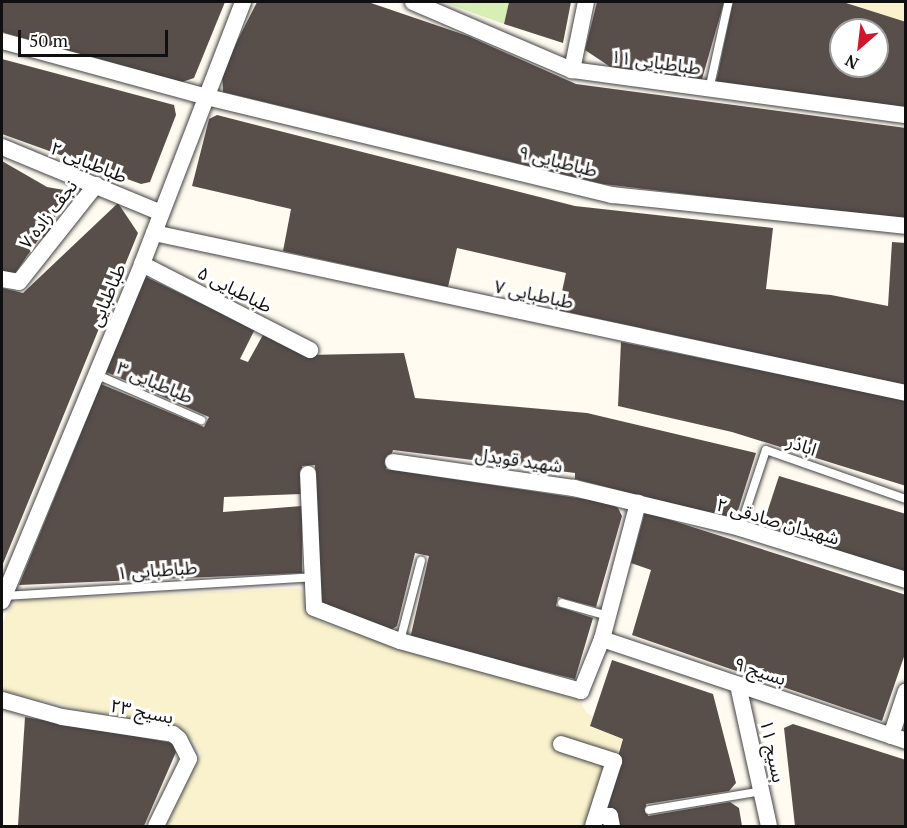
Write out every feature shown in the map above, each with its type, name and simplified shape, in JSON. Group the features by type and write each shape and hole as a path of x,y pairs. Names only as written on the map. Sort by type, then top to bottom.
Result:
{"street":[{"name":"طباطبایی","path":"2,599 94,374 142,264 243,2"},
{"name":"طباطبایی ۱۱","path":"413,2 572,70 906,115"},
{"path":"572,70 586,2"},
{"name":"طباطبایی ۹","path":"2,41 207,97 612,195 906,226"},
{"name":"طباطبایی ۲","path":"2,147 162,213"},
{"name":"نجف زاده ۷","path":"2,279 19,282 96,185"},
{"name":"طباطبایی ۷","path":"154,233 906,393"},
{"name":"طباطبایی ۵","path":"142,264 310,350"},
{"name":"شهید قویدل","path":"393,462 574,488 638,503"},
{"path":"308,474 314,608 400,641 581,691 602,639 638,503"},
{"name":"شهیدان صادقی ۲","path":"638,503 740,528 906,580"},
{"name":"بسیج ۹","path":"602,639 898,738"},
{"name":"بسیج ۱۱","path":"738,685 769,826"},
{"path":"898,738 906,691"},
{"name":"بسیج ۲۳","path":"2,700 62,717 179,738 189,759 156,826"},
{"path":"561,744 614,761 595,821"},
{"path":"595,821 610,816 612,826"}],"lane":[{"path":"709,90 728,4"},
{"name":"طباطبایی ۳","path":"94,374 201,420"},
{"name":"اباذر","path":"740,528 766,450 906,499"},
{"path":"400,641 421,561"},
{"name":"طباطبایی ۱","path":"2,599 312,577"},
{"path":"562,603 608,616"},
{"path":"649,810 762,791"}],"shaded area":[{"path":"843,2 905,2 905,22 851,4"},
{"path":"300,588 317,621 580,699 585,711 593,717 590,727 623,739 617,755 607,764 588,826 166,826 201,754 194,741 178,730 2,691 2,624 8,611 21,600"}],"green space":[{"path":"443,2 509,2 504,24"}],"building":[{"path":"2,2 225,2 194,78 182,82 2,32"},
{"path":"257,2 368,2 468,36 576,84 906,128 906,220 603,184 223,92 222,71"},
{"path":"509,2 571,2 563,43 504,24"},
{"path":"597,2 724,2 702,79 615,70 585,50"},
{"path":"733,2 843,2 906,22 906,109 716,83"},
{"path":"2,59 174,105 176,115 150,182 141,184 2,134"},
{"path":"217,115 575,206 773,228 766,289 831,295 888,306 892,242 906,243 906,385 558,310 566,273 457,248 448,287 283,251 291,209 192,186 209,119"},
{"path":"2,161 47,187 64,190 48,238 40,237 16,272 9,276 2,275"},
{"path":"118,203 138,233 2,566 2,288 23,293"},
{"path":"144,276 255,329 240,359 248,362 264,333 307,355 404,353 415,398 587,413 756,453 735,520 575,479 575,473 393,450 386,469 610,503 618,508 622,516 596,607 558,597 556,606 593,618 575,679 410,639 429,556 415,553 397,626 388,632 319,606 315,465 302,466 302,494 224,497 223,512 302,506 302,573 19,585 101,384 204,427 209,417 104,371"},
{"path":"621,342 906,400 906,486 732,432 618,406"},
{"path":"779,476 906,514 906,574 763,525"},
{"path":"645,512 906,595 906,651 882,721 632,635 651,570 631,563"},
{"path":"612,660 713,694 736,783 729,791 646,804 648,816 730,802 739,808 742,826 618,826 602,812 623,739 590,726"},
{"path":"25,717 173,743 176,752 144,826 18,826"},
{"path":"793,724 906,760 906,826 795,826 784,728"}]}
